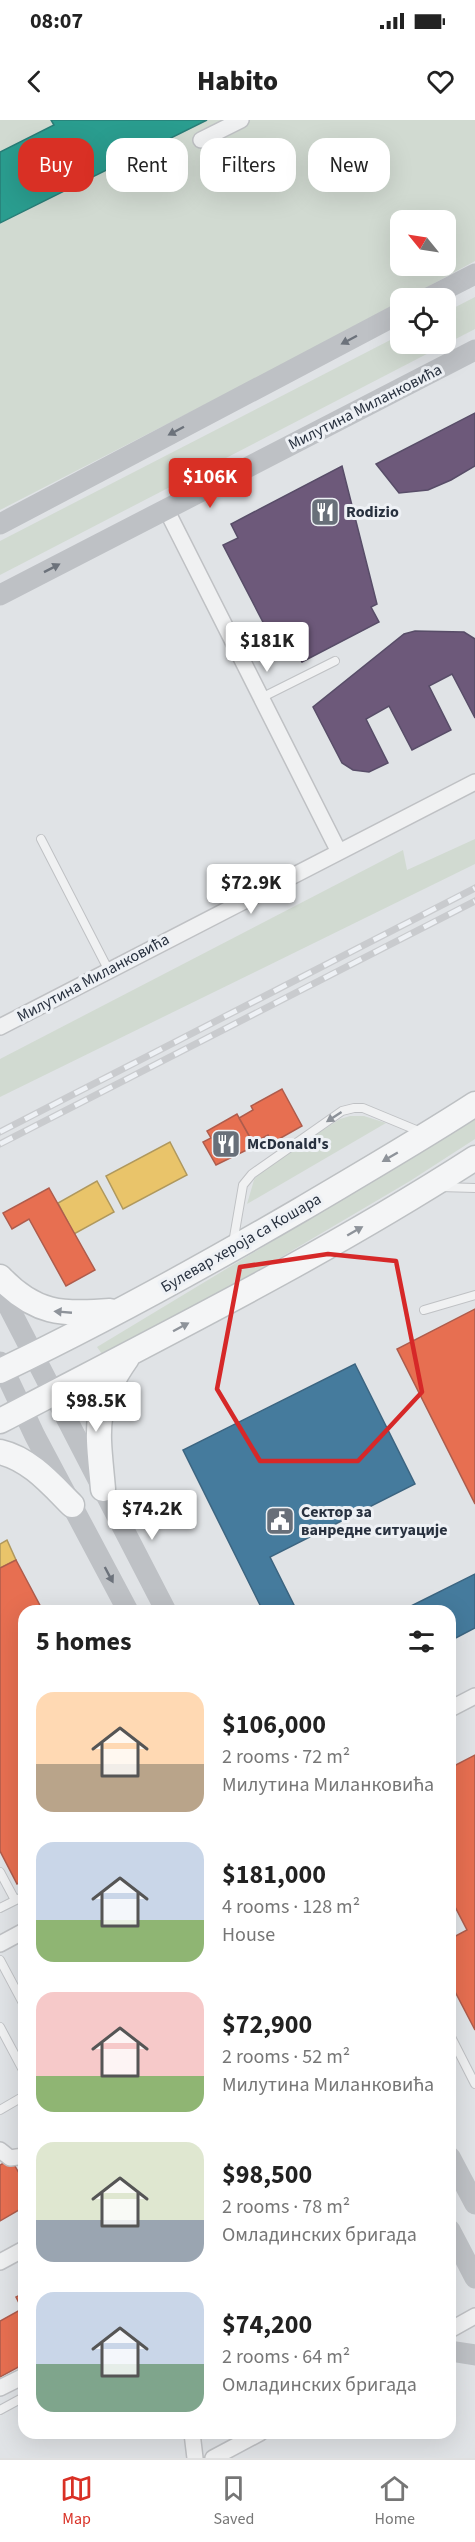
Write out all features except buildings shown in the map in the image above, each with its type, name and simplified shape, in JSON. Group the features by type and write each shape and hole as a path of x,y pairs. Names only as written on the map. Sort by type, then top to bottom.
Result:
{"main road":[{"name":"Булевар хероја са Кошара","path":"1,1368 35,1354 121,1310 232,1249 428,1135 475,1104"},
{"path":"0,1421 129,1355 304,1260 475,1158"},
{"path":"0,1277 26,1299 49,1311 61,1313 121,1310"},
{"path":"103,1489 99,1437 102,1401 129,1355"},
{"path":"0,1452 13,1455 24,1462 72,1505"}],"street":[{"path":"205,138 241,120"},
{"path":"448,288 475,274"},
{"path":"0,524 390,318"},
{"name":"Милутина Миланковића","path":"0,595 475,350"},
{"path":"166,509 339,852"},
{"name":"Милутина Миланковића","path":"0,1027 108,969 475,782"},
{"path":"0,1290 163,1605"},
{"path":"1,1368 125,1605"},
{"path":"456,1706 475,1696"},
{"path":"0,1944 18,1934"},
{"path":"0,2150 10,2158 18,2157"},
{"path":"456,2154 475,2173"},
{"path":"456,2168 475,2204"},
{"path":"456,2242 475,2278"},
{"path":"0,2262 18,2252"},
{"path":"456,2327 475,2316"},
{"path":"456,2352 475,2355"},
{"path":"0,2388 18,2379"},
{"path":"193,2439 195,2458"},
{"path":"213,2458 249,2439"}],"lane":[{"path":"261,698 335,661"},
{"path":"41,839 108,969"},
{"path":"232,1249 243,1185 252,1174 342,1111 363,1108 428,1135"},
{"path":"429,1187 475,1188"},
{"path":"424,1310 475,1294"},
{"path":"0,1872 15,1900"},
{"path":"0,1908 18,1899"},
{"path":"0,1960 18,1994"},
{"path":"0,2027 18,2061"},
{"path":"456,2047 475,2084"},
{"path":"0,2109 18,2099"},
{"path":"0,2410 18,2400"}],"highlighted area":[{"path":"328,1254 396,1261 422,1392 358,1461 260,1461 217,1389 240,1267"}],"shaded area":[{"path":"0,120 475,120 475,261 456,271 456,210 390,210 390,276 447,276 425,288 390,288 390,308 0,510"},
{"path":"475,297 475,329 456,339 456,307"},
{"path":"390,340 390,354 427,354 0,575 0,541"},
{"path":"475,839 475,864 0,1097 0,1059 403,850 407,870"},
{"path":"364,1116 386,1123 247,1204 254,1180 260,1171 340,1119"},
{"path":"475,1116 475,1139 410,1181 232,1286 102,1354 97,1347 410,1158"}],"railway":[{"path":"0,1132 475,888"},
{"path":"0,1144 475,901"}],"place":[{"name":"Rodizio","path":"325,512"},
{"name":"McDonald's","path":"226,1144"},
{"name":"Сектор за ванредне ситуације","path":"280,1521"}]}
